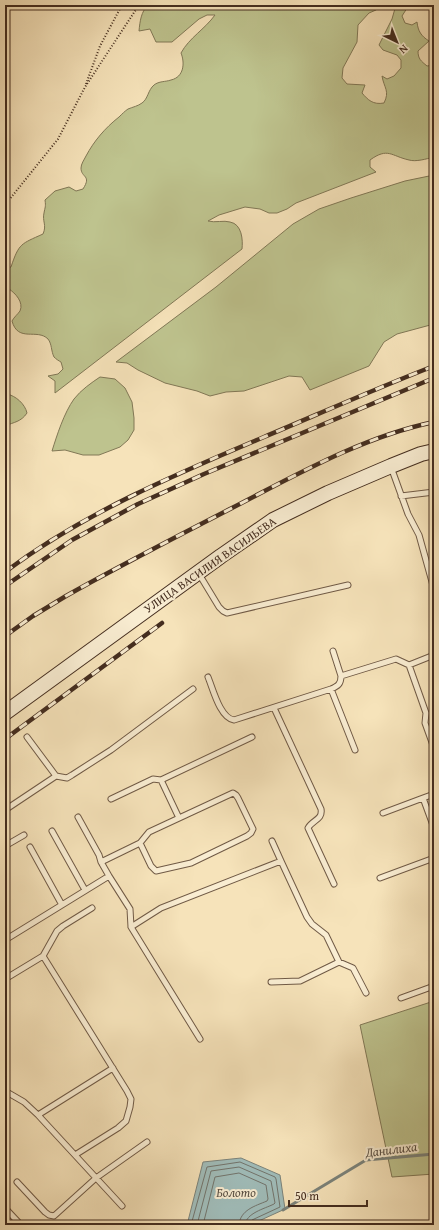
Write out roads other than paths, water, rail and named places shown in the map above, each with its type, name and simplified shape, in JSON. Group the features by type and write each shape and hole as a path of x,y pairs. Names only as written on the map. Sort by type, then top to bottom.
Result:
{"main road":[{"name":"УЛИЦА ВАСИЛИЯ ВАСИЛЬЕВА","path":"5,713 273,520 328,493 390,466 421,454 434,451"}],"lane":[{"path":"390,466 408,514 419,535 434,589"},
{"path":"401,496 434,492"},
{"path":"198,573 219,607 227,613 348,585"},
{"path":"208,678 222,710 229,719 234,720 338,686 341,682 341,676 333,651"},
{"path":"341,676 396,658 409,664 434,655"},
{"path":"409,664 426,713 425,723 434,748"},
{"path":"27,737 56,776 67,778 111,750 192,689"},
{"path":"331,689 355,750"},
{"path":"274,708 321,809 321,816 308,828 334,884"},
{"path":"111,800 153,780 161,780 252,737"},
{"path":"5,810 56,776"},
{"path":"161,780 179,818"},
{"path":"101,862 140,843 149,832 232,793 238,798 253,829 247,836 191,863 156,871 151,866 140,843"},
{"path":"383,813 434,794"},
{"path":"423,798 434,828"},
{"path":"78,817 99,855 101,862 130,909 131,927 200,1040"},
{"path":"52,831 86,890"},
{"path":"5,846 24,835"},
{"path":"272,841 307,917 312,924 326,935 339,962 353,968 366,993"},
{"path":"30,847 62,905"},
{"path":"380,878 434,858"},
{"path":"131,927 161,908 281,861"},
{"path":"5,940 109,876"},
{"path":"5,979 43,956 57,931 92,908"},
{"path":"43,956 131,1099 129,1114 126,1121 118,1128 75,1155"},
{"path":"271,982 300,981 339,962"},
{"path":"401,998 434,986"},
{"path":"38,1115 113,1068"},
{"path":"5,1091 24,1102 38,1115 122,1206"},
{"path":"17,1182 45,1212 54,1216 96,1178 147,1142"},
{"path":"5,1208 21,1225"}],"water":[{"name":"Болото","path":"241,1158 280,1175 285,1209 250,1225 187,1225 203,1162"}],"waterway":[{"name":"Данилиха","path":"283,1210 366,1160 434,1154"}],"railway":[{"path":"5,572 66,531 98,513 163,481 230,451 434,366"},
{"path":"5,586 72,540 138,504 204,474 434,378"},
{"path":"5,636 33,616 66,596 305,470 381,437 434,422"},
{"path":"5,739 162,623"}]}
